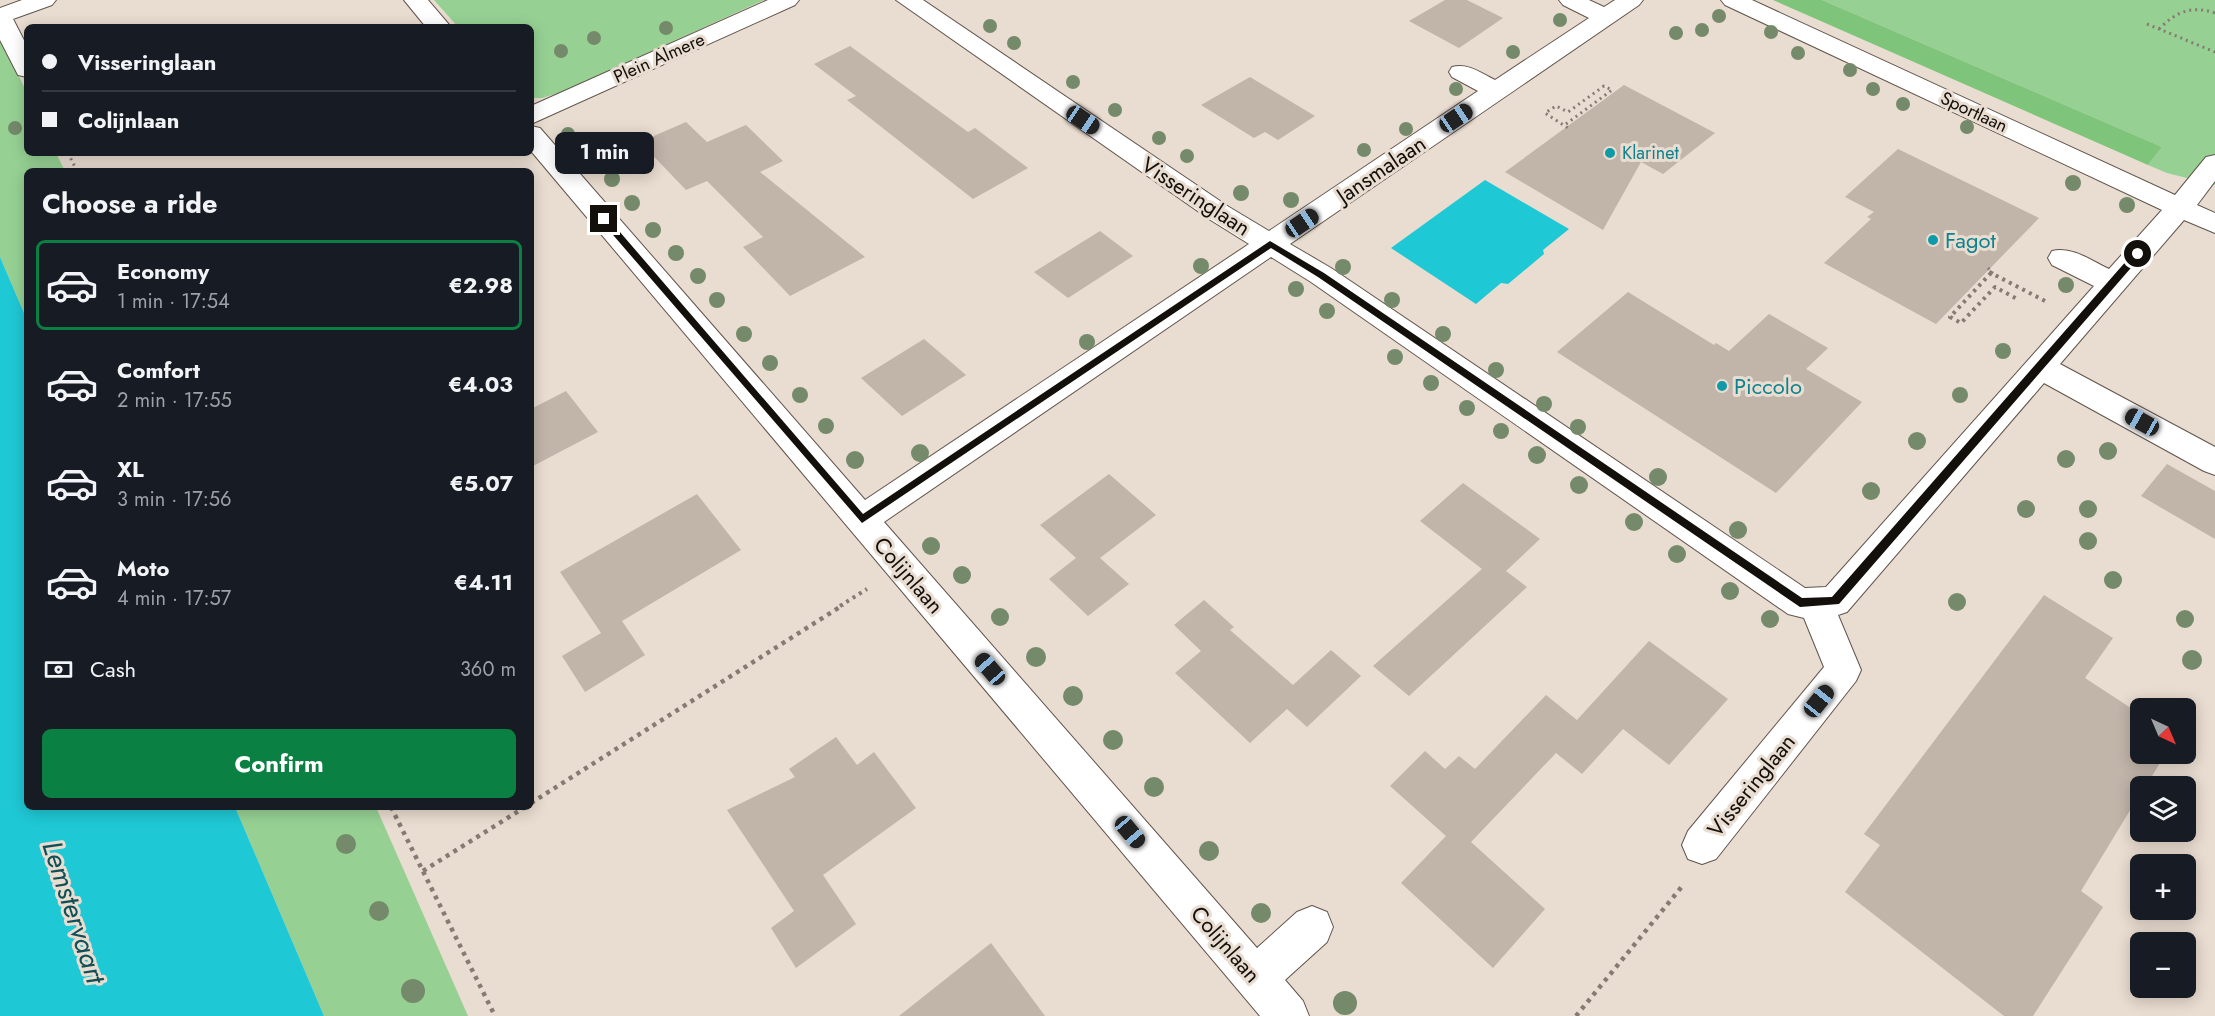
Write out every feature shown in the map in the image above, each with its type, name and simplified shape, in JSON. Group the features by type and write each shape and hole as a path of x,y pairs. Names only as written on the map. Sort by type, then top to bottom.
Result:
{"street":[{"path":"24,64 0,16 44,0"},
{"path":"416,0 436,24"},
{"name":"Plein Almere","path":"534,115 787,0"},
{"name":"Visseringlaan","path":"908,0 1219,213 1321,275 1800,603 1815,602 1843,670 1702,844"},
{"path":"1571,0 1606,17"},
{"name":"Jansmalaan","path":"862,519 1631,0"},
{"name":"Sportlaan","path":"1733,0 2215,224"},
{"path":"1461,72 1496,91"},
{"name":"Colijnlaan","path":"534,137 1288,1016"},
{"path":"1815,602 1835,601 2180,207 2215,163"},
{"path":"2062,258 2113,283"},
{"path":"2041,367 2215,462"},
{"path":"1255,978 1312,927"}],"path":[{"path":"2159,29 2172,15 2191,9 2200,7 2215,13"},
{"path":"2147,24 2215,52"},
{"path":"1604,86 1612,90 1567,126 1545,113 1556,106 1568,112 1604,86"},
{"path":"1988,268 1993,271 1991,273"},
{"path":"1991,273 2012,284"},
{"path":"1991,273 1950,317 1961,323 1995,287 2019,300"},
{"path":"534,801 873,585"},
{"path":"392,810 495,1016"},
{"path":"423,872 520,810"},
{"path":"1576,1016 1690,878"}],"green space":[{"path":"434,0 764,0 562,92 542,98 534,98 534,24 455,24"},
{"path":"1773,0 1822,0 2162,147 2148,165"},
{"path":"1822,0 2215,0 2215,185 2167,173 2148,165 2162,147"},
{"path":"0,37 24,87 24,156 58,156 64,168 24,168 24,313 0,257"},
{"path":"236,810 377,810 468,1016 324,1016"}],"water":[{"path":"1485,180 1569,229 1543,250 1544,254 1508,284 1501,283 1476,304 1391,248"},
{"name":"Lemstervaart","path":"0,257 24,313 24,810 236,810 324,1016 0,1016"}],"building":[{"path":"1445,0 1467,0 1503,18 1459,48 1409,21"},
{"path":"850,46 968,132 975,128 1028,168 973,199 847,100 856,96 814,64"},
{"path":"1250,77 1315,116 1278,140 1265,132 1254,138 1201,105"},
{"name":"Klarinet","path":"1624,85 1715,133 1663,174 1641,162 1603,230 1505,172"},
{"path":"686,122 707,142 746,125 783,161 760,172 865,257 790,296 743,247 763,237 707,181 686,190 640,142"},
{"name":"Fagot","path":"1898,149 2039,218 1936,324 1824,263 1871,219 1867,217 1874,212 1845,197"},
{"path":"1100,231 1133,256 1068,298 1034,272"},
{"name":"Piccolo","path":"1628,292 1714,345 1716,343 1729,351 1769,314 1828,348 1806,369 1862,402 1776,493 1557,352"},
{"path":"924,339 966,375 902,416 861,378"},
{"path":"566,391 598,432 534,465 534,407"},
{"path":"2167,464 2215,491 2215,539 2141,496"},
{"path":"1109,474 1156,515 1100,558 1129,584 1088,616 1049,579 1076,558 1040,525"},
{"path":"1463,483 1540,539 1506,571 1527,587 1409,696 1373,666 1482,569 1420,521"},
{"path":"697,494 741,550 622,621 645,655 585,692 562,656 601,633 560,572"},
{"path":"2044,595 2113,638 2085,678 2130,707 2130,764 2159,764 2152,776 2130,776 2130,810 2081,891 2103,907 2033,1016 2004,1016 1845,892 1880,845 1864,834"},
{"path":"1204,600 1234,627 1230,630 1293,685 1331,650 1361,676 1307,727 1287,709 1250,743 1175,673 1201,651 1174,625"},
{"path":"1649,641 1728,699 1669,765 1623,729 1582,774 1556,753 1471,842 1545,909 1493,968 1401,883 1446,836 1390,786 1425,751 1445,769 1459,756 1475,769 1546,695 1577,720"},
{"path":"836,737 857,765 874,752 916,808 823,875 856,924 796,968 771,928 794,911 727,810 795,777 789,769"},
{"path":"991,943 1045,1016 899,1016"}],"place":[{"name":"Klarinet","path":"1610,153"},
{"name":"Fagot","path":"1933,240"},
{"name":"Piccolo","path":"1722,386"}],"route":[{"path":"604,219 862,519 1270,244 1321,275 1800,603 1835,601 2138,254"}]}
